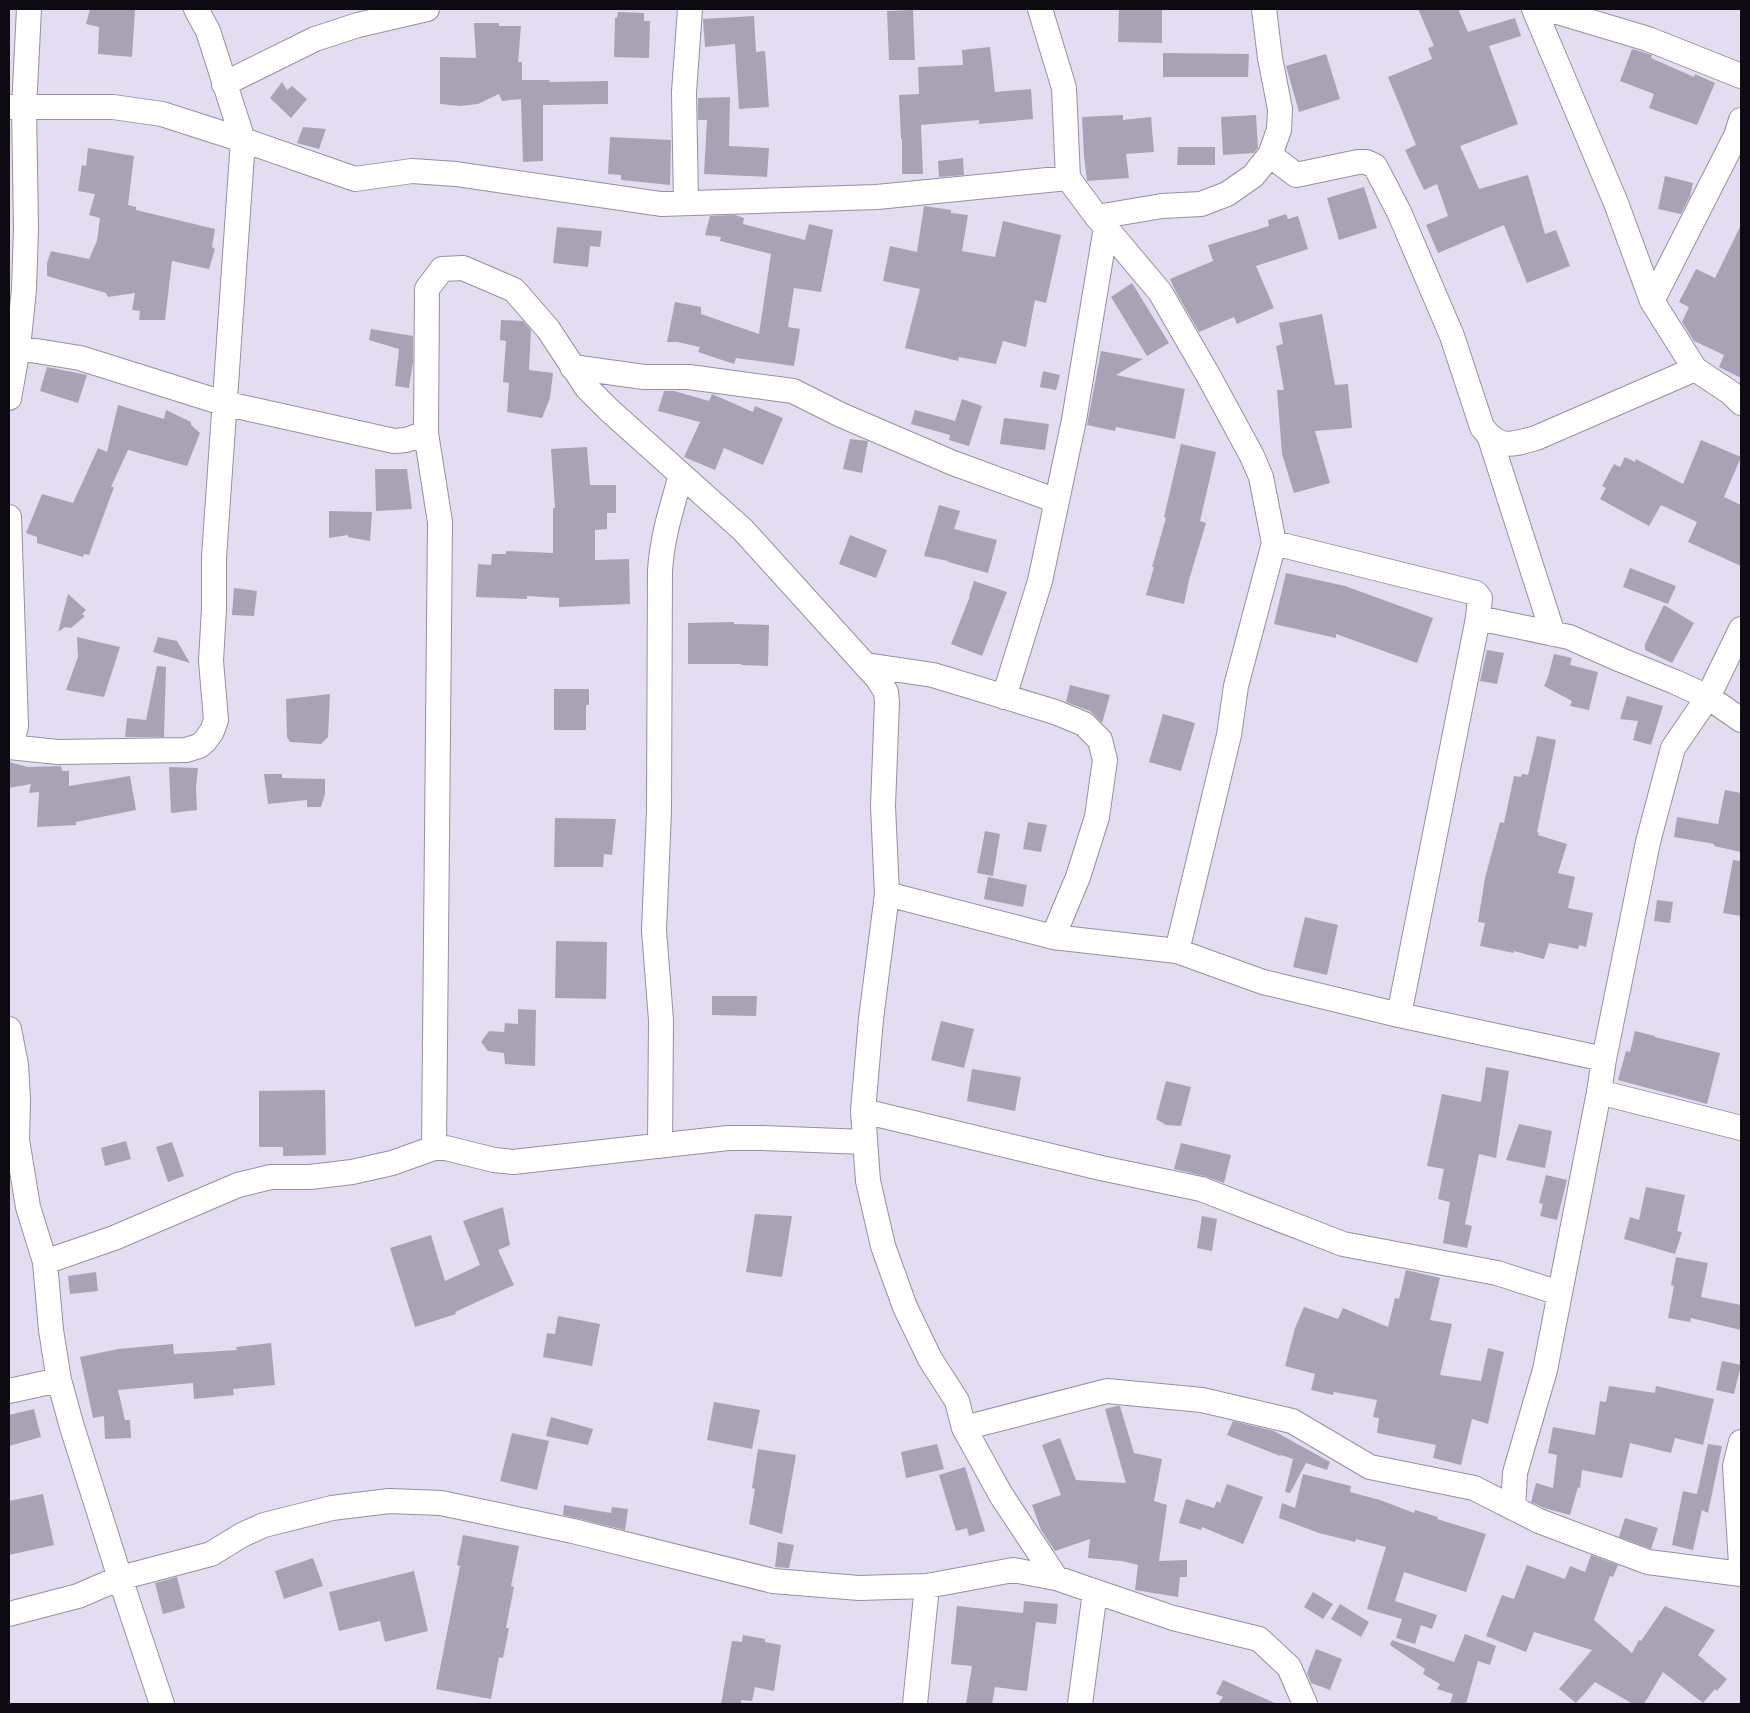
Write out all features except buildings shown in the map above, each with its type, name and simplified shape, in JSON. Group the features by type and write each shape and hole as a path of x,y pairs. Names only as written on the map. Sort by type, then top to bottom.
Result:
{"street":[{"path":"9,398 13,348 24,289 26,228 16,108 29,9"},
{"path":"9,747 58,752 186,750 199,746 205,741 212,731 216,720 211,661 214,557 223,403 243,140 208,30 196,9"},
{"path":"224,84 315,39 358,25 427,9"},
{"path":"686,203 684,92 690,9"},
{"path":"1040,9 1064,88 1068,178 1101,222 1160,292 1208,375 1252,456 1261,477 1274,543 1236,686 1228,735 1177,951"},
{"path":"1101,222 1162,206 1201,204 1227,194 1253,176 1270,155 1279,130 1280,109 1270,58 1264,9"},
{"path":"1534,9 1616,203 1652,301 1695,369 1731,393 1741,403"},
{"path":"1548,9 1648,39 1741,76"},
{"path":"16,108 113,107 162,114 355,179 412,171 456,174 661,204 877,196 1068,178"},
{"path":"1652,301 1736,136 1741,120"},
{"path":"1270,155 1296,175 1358,162 1366,162 1375,166 1399,212 1452,336 1482,427 1490,438 1553,634"},
{"path":"1004,696 1040,581 1074,420 1101,222"},
{"path":"434,1148 440,522 426,433 427,289 442,268 463,268 514,290 548,329 587,388 743,530 866,665 886,692 883,806 887,894 871,1019 863,1111 868,1181 883,1246 905,1307 926,1350 957,1401 964,1428 1001,1496 1056,1578"},
{"path":"13,348 80,358 223,403 394,441 406,440 426,433"},
{"path":"572,367 644,378 689,377 793,391 841,415 953,463 1056,501"},
{"path":"1490,438 1502,445 1515,444 1536,438 1695,369"},
{"path":"660,1146 661,1020 654,930 659,811 660,570 661,550 681,475"},
{"path":"9,517 16,726 14,735 9,742"},
{"path":"1274,543 1476,593 1480,601 1399,1015"},
{"path":"1478,618 1569,637 1675,682 1708,698 1741,720"},
{"path":"1513,1508 1515,1473 1545,1370 1604,1059 1648,842 1673,748 1708,698 1741,629"},
{"path":"866,665 933,675 1055,712 1084,724 1100,740 1105,760 1097,817 1078,877 1053,937"},
{"path":"887,894 1053,937 1177,951 1263,982 1399,1015 1604,1059"},
{"path":"9,1029 16,1065 18,1099 13,1139 28,1207 45,1262 51,1330 59,1380 120,1578 162,1704"},
{"path":"1599,1092 1741,1128"},
{"path":"863,1111 1101,1168 1201,1189 1344,1244 1497,1272 1559,1293"},
{"path":"45,1262 114,1238 238,1185 271,1177 352,1172 392,1163 434,1148 466,1152 494,1160 513,1162 728,1138 865,1142"},
{"path":"9,1391 59,1380"},
{"path":"964,1428 1107,1391 1202,1400 1292,1421 1370,1467 1474,1488 1539,1521 1648,1562 1741,1574"},
{"path":"1741,1442 1735,1466 1741,1564"},
{"path":"9,1614 78,1596 120,1578 211,1554 242,1535 264,1525 332,1508 388,1501 441,1503 572,1531 773,1581 858,1588 927,1586 1013,1570 1056,1578 1173,1618 1259,1639 1289,1667 1306,1704"},
{"path":"915,1704 927,1586"},
{"path":"1080,1704 1095,1592"}]}
